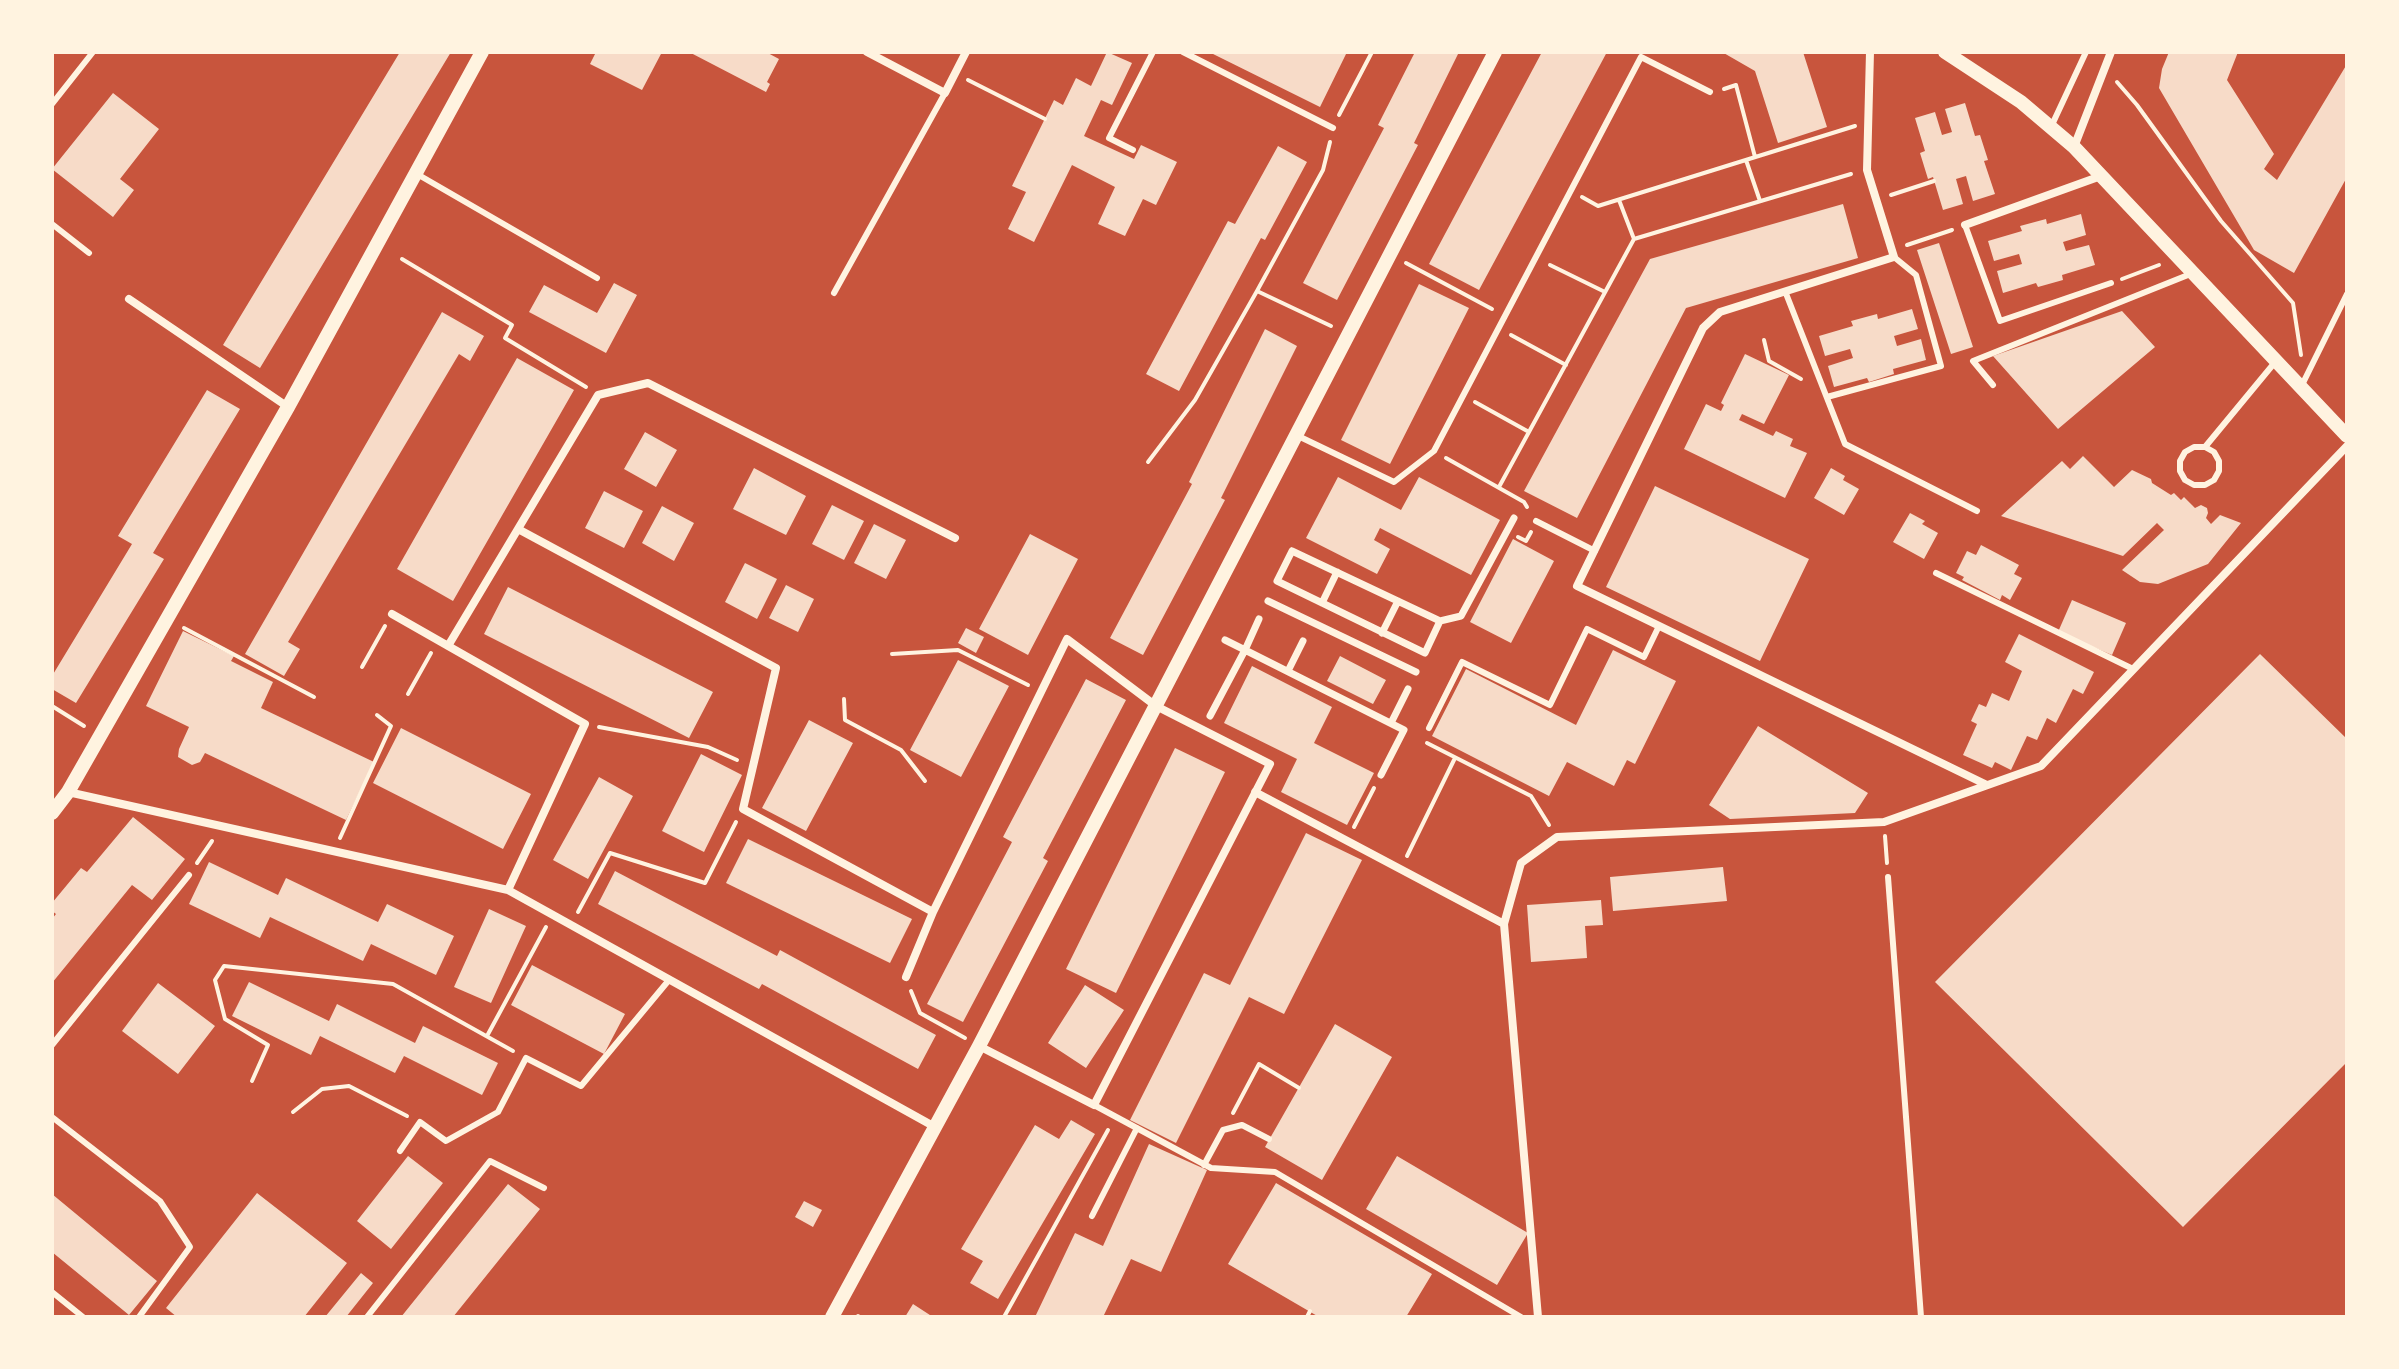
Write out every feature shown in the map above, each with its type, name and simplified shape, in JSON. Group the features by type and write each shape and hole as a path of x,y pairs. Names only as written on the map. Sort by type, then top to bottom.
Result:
{"street":[{"path":"52,813 68,792 288,407 482,52"},
{"path":"867,52 945,93 966,52"},
{"path":"832,1317 935,1127 972,1043 1156,706 1495,52"},
{"path":"1870,52 1867,170 1894,257 1720,312 1703,328 1577,586 1987,785"},
{"path":"1945,52 2021,102 2074,147 2347,436"},
{"path":"2074,147 2111,52"},
{"path":"1965,225 2101,176"},
{"path":"129,299 288,407"},
{"path":"448,646 598,395 648,383 955,538"},
{"path":"1538,1317 1504,924 1521,863 1557,837 1884,822 2041,766 2347,446"},
{"path":"1440,621 1425,653 1277,581 1292,551 1440,621 1461,616 1514,518"},
{"path":"518,529 776,668 743,809 933,912"},
{"path":"1322,603 1337,572"},
{"path":"1268,601 1416,672"},
{"path":"1382,633 1398,601"},
{"path":"392,614 585,724 508,890"},
{"path":"1210,716 1259,619"},
{"path":"906,977 933,912 1067,639 1156,706 1270,764 1094,1105 972,1043"},
{"path":"1225,640 1403,731 1381,775"},
{"path":"1288,671 1303,641"},
{"path":"1391,723 1408,689"},
{"path":"68,792 508,890 935,1127"},
{"path":"1255,792 1504,924"}],"lane":[{"path":"52,104 93,52"},
{"path":"1133,150 1109,138 1153,52"},
{"path":"1183,52 1333,128"},
{"path":"2051,127 2086,52"},
{"path":"1296,435 1394,482 1434,451 1641,57 1710,92"},
{"path":"834,293 945,93"},
{"path":"417,174 597,278"},
{"path":"52,224 89,253"},
{"path":"1965,225 2000,321 2111,283"},
{"path":"1827,397 1941,366 1916,275 1894,257"},
{"path":"1993,385 1973,361 2193,273"},
{"path":"1785,291 1845,444 1977,511"},
{"path":"2301,387 2347,294"},
{"path":"2205,447 2276,361"},
{"path":"2194,447 2205,447 2214,452 2219,461 2219,471 2214,480 2205,485 2194,485 2185,480 2180,471 2180,461 2185,452 2194,447"},
{"path":"1536,521 1595,551"},
{"path":"1936,573 2133,669"},
{"path":"1429,728 1462,662 1550,705 1587,629 1644,657 1659,626"},
{"path":"52,1045 189,875"},
{"path":"1888,877 1921,1317"},
{"path":"400,1151 420,1122 446,1141 498,1112 526,1058 581,1086 669,980"},
{"path":"1094,1105 1211,1168 1275,1172 1521,1317"},
{"path":"52,1117 160,1201 190,1247 139,1317"},
{"path":"1204,1165 1223,1130 1242,1125 1269,1139"},
{"path":"1092,1216 1137,1128"},
{"path":"367,1317 490,1161 544,1188"},
{"path":"52,1292 83,1317"}],"path":[{"path":"1148,462 1195,400 1257,291 1323,170 1333,128 1372,52"},
{"path":"2105,68 2137,105 2221,221 2293,303 2301,361"},
{"path":"955,74 1045,119"},
{"path":"1736,85 1755,157"},
{"path":"1571,191 1598,206 1868,122"},
{"path":"1746,160 1760,201"},
{"path":"1499,487 1634,239 1867,170"},
{"path":"1893,194 1934,181"},
{"path":"1619,199 1634,239"},
{"path":"1915,243 1938,235"},
{"path":"1536,258 1605,292"},
{"path":"402,259 512,325 505,338 598,395"},
{"path":"1406,263 1492,309"},
{"path":"2111,283 2161,264"},
{"path":"1257,291 1337,329"},
{"path":"1498,328 1566,365"},
{"path":"1764,340 1769,361 1801,379"},
{"path":"1463,396 1529,432"},
{"path":"1434,451 1524,502 1536,521 1526,541"},
{"path":"362,667 392,614"},
{"path":"184,628 314,697"},
{"path":"408,694 438,640"},
{"path":"892,654 958,650 1041,692"},
{"path":"844,699 845,720 901,750 925,781"},
{"path":"52,706 93,732"},
{"path":"335,851 391,726 377,715"},
{"path":"585,724 708,747 753,767"},
{"path":"1403,731 1531,796 1557,837"},
{"path":"1400,869 1455,758"},
{"path":"1347,841 1381,775"},
{"path":"571,925 610,853 705,883 743,809"},
{"path":"1884,822 1888,877"},
{"path":"189,875 223,826"},
{"path":"487,1036 552,915"},
{"path":"252,1081 268,1045 225,1019 215,980 224,966 393,984 526,1058"},
{"path":"906,977 920,1013 972,1043"},
{"path":"1223,1130 1259,1064 1299,1088"},
{"path":"293,1112 322,1089 349,1086 420,1122"},
{"path":"1004,1317 1115,1117"}],"building":[{"path":"400,52 451,52 260,368 223,345"},
{"path":"596,52 662,52 642,90 590,64"},
{"path":"689,52 766,52 779,59 767,82 770,84 766,92"},
{"path":"1107,52 1132,63 1112,105 1101,100 1084,136 1134,159 1141,145 1177,162 1156,205 1143,199 1125,236 1098,224 1115,187 1072,165 1034,242 1008,229 1026,192 1012,186 1054,100 1063,105 1076,78 1091,86"},
{"path":"1209,52 1347,52 1320,107"},
{"path":"1415,52 1459,52 1414,143 1418,145 1337,300 1303,283 1384,128 1378,125"},
{"path":"1542,52 1607,52 1479,290 1429,264"},
{"path":"1722,52 1803,52 1827,127 1778,143 1755,71"},
{"path":"2169,52 2238,52 2227,80 2274,154 2264,169 2277,180 2347,64 2347,177 2294,273 2254,250 2159,88"},
{"path":"113,93 159,129 120,179 134,190 113,217 52,169"},
{"path":"1965,103 1975,136 1980,135 1988,160 1984,161 1995,194 1973,201 1966,176 1956,179 1963,204 1943,210 1933,177 1928,179 1920,153 1925,151 1915,118 1935,112 1942,135 1952,132 1945,109"},
{"path":"1278,146 1307,162 1265,240 1261,238 1179,391 1146,374 1228,221 1235,224"},
{"path":"1843,204 1858,258 1686,308 1577,518 1524,491 1650,259"},
{"path":"2081,214 2086,235 2063,242 2066,251 2089,245 2095,265 2062,275 2063,280 2038,287 2036,283 2003,293 1997,271 2022,264 2019,254 1994,261 1988,241 2022,231 2020,226 2046,219 2047,224"},
{"path":"1939,243 1973,347 1951,354 1917,250"},
{"path":"614,283 637,295 606,353 529,312 544,285 597,313"},
{"path":"1419,284 1469,308 1390,464 1341,440"},
{"path":"1912,309 1918,329 1894,336 1897,346 1921,339 1926,360 1893,369 1894,374 1869,382 1867,378 1834,387 1828,366 1853,358 1850,349 1825,356 1819,336 1853,326 1851,321 1877,314 1878,319"},
{"path":"2122,311 2155,347 2058,429 1993,356"},
{"path":"442,312 484,336 470,361 459,354 288,642 300,649 284,676 245,654"},
{"path":"1265,329 1297,346 1221,498 1225,500 1143,655 1110,638 1192,484 1189,482"},
{"path":"1745,354 1789,375 1764,424 1742,414 1739,420 1773,436 1776,431 1793,439 1790,446 1807,453 1785,498 1684,449 1706,404 1721,411 1724,405 1721,403"},
{"path":"517,358 574,390 453,601 397,569"},
{"path":"207,390 240,409 153,553 164,559 76,703 52,689 52,676 132,544 118,536"},
{"path":"645,432 677,450 656,487 624,469"},
{"path":"2083,456 2114,487 2132,470 2151,479 2152,483 2171,495 2174,493 2181,500 2184,497 2195,508 2201,505 2207,508 2206,518 2211,524 2220,515 2241,523 2208,564 2158,584 2140,582 2122,570 2164,530 2157,523 2123,556 2001,516 2062,461 2070,469"},
{"path":"754,468 806,496 786,535 733,509"},
{"path":"1831,468 1859,489 1844,515 1814,498"},
{"path":"1338,477 1401,510 1419,477 1500,520 1471,575 1380,528 1374,540 1390,549 1377,574 1306,538"},
{"path":"1655,486 1809,559 1760,661 1606,587"},
{"path":"604,491 643,511 624,548 585,528"},
{"path":"832,505 864,521 844,560 812,544"},
{"path":"662,506 694,523 674,561 642,543"},
{"path":"1910,513 1938,533 1924,559 1893,542"},
{"path":"874,524 906,540 886,579 854,563"},
{"path":"1030,534 1078,559 1028,655 979,629"},
{"path":"1513,539 1554,561 1511,643 1470,622"},
{"path":"1981,545 2019,565 2014,574 2022,578 2010,600 2002,595 2000,600 1962,580 1964,577 1956,573 1967,551 1976,555"},
{"path":"745,563 777,579 757,619 725,602"},
{"path":"786,585 814,599 798,632 769,618"},
{"path":"508,587 713,692 689,738 484,634"},
{"path":"2072,600 2126,623 2112,655 2058,632"},
{"path":"966,628 984,637 976,653 958,643"},
{"path":"183,631 234,656 231,661 273,682 261,708 374,762 346,820 205,753 200,762 192,765 178,757 189,727 146,706"},
{"path":"2019,634 2094,672 2083,694 2073,689 2056,723 2047,718 2037,740 2027,736 2011,770 1995,762 1992,768 1963,755 1977,724 1971,721 1979,704 1986,707 1992,693 2009,701 2022,671 2005,662"},
{"path":"1613,650 1676,681 1635,764 1627,760 1614,786 1567,762 1549,796 1432,736 1466,669 1576,725"},
{"path":"2260,654 2347,739 2347,1062 2183,1227 1935,982"},
{"path":"1340,656 1386,680 1373,704 1327,681"},
{"path":"958,660 1009,686 961,777 910,750"},
{"path":"1252,666 1332,707 1314,743 1374,773 1347,825 1281,792 1297,759 1224,723"},
{"path":"1086,679 1126,700 1043,858 1048,861 963,1022 927,1004 1012,842 1003,837"},
{"path":"809,720 853,743 806,831 762,808"},
{"path":"1758,726 1868,793 1855,813 1730,819 1709,805"},
{"path":"401,728 531,794 503,849 373,783"},
{"path":"1175,748 1225,772 1116,993 1066,969"},
{"path":"701,754 742,775 704,852 662,831"},
{"path":"599,777 633,796 588,879 553,860"},
{"path":"133,817 185,859 152,900 132,885 52,983 52,919 56,914 52,911 52,903 81,868 87,872"},
{"path":"1306,833 1362,860 1284,1014 1249,997 1176,1143 1130,1120 1204,973 1230,985"},
{"path":"748,839 912,919 890,963 726,883"},
{"path":"209,862 278,895 286,878 378,922 387,904 454,936 436,975 371,944 363,961 270,917 260,938 189,904"},
{"path":"1723,867 1727,901 1613,911 1610,877"},
{"path":"615,871 777,956 780,950 936,1035 918,1069 762,984 759,989 598,904"},
{"path":"1601,900 1603,925 1585,926 1587,958 1531,962 1527,905"},
{"path":"489,909 526,926 491,1003 454,987"},
{"path":"532,965 625,1014 604,1054 511,1005"},
{"path":"249,982 329,1021 337,1004 415,1043 423,1026 498,1063 482,1095 404,1056 395,1073 320,1036 311,1055 232,1016"},
{"path":"158,983 215,1026 178,1074 122,1031"},
{"path":"1085,985 1124,1010 1086,1068 1048,1043"},
{"path":"1335,1024 1392,1057 1322,1180 1265,1147"},
{"path":"1071,1120 1095,1134 998,1299 970,1283 983,1261 961,1249 1035,1125 1059,1139"},
{"path":"1149,1144 1207,1170 1161,1272 1131,1259 1103,1317 1035,1317 1075,1233 1103,1246"},
{"path":"408,1156 443,1183 391,1249 357,1221"},
{"path":"1397,1156 1528,1233 1497,1285 1366,1209"},
{"path":"1276,1183 1432,1274 1406,1317 1319,1317 1228,1264"},
{"path":"508,1184 540,1209 453,1317 401,1317"},
{"path":"257,1193 347,1263 304,1317 177,1317 166,1308"},
{"path":"52,1194 157,1281 129,1315 52,1252"},
{"path":"804,1201 822,1210 813,1227 795,1217"},
{"path":"361,1273 373,1283 346,1317 325,1317"},
{"path":"913,1304 933,1317 905,1317"}]}
